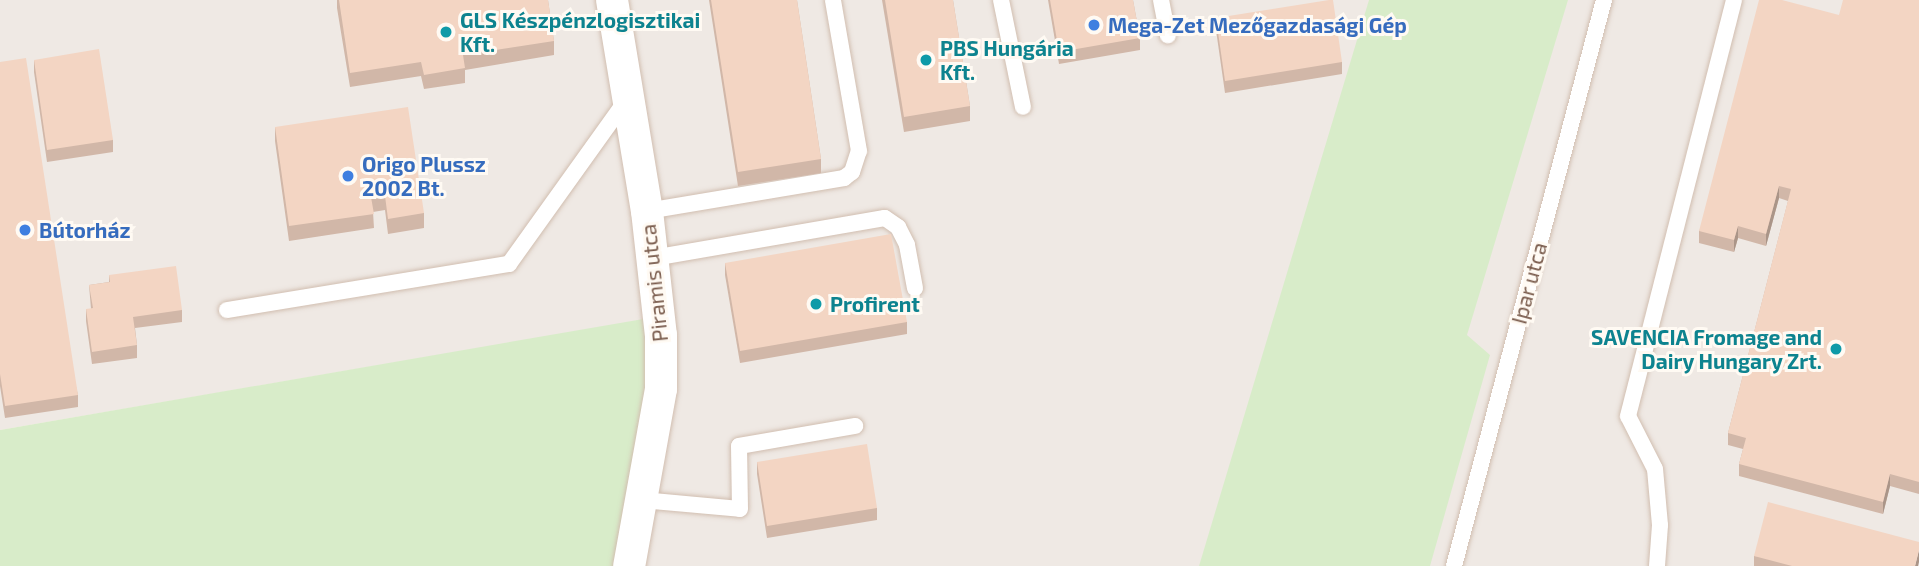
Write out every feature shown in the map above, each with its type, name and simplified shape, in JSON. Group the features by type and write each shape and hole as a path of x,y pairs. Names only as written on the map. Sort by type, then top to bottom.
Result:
{"street":[{"name":"Piramis utca","path":"612,0 653,258 661,389 629,566"}],"lane":[{"path":"647,211 844,178 852,172 859,151 833,0"},
{"path":"1001,0 1023,107"},
{"path":"1161,0 1168,35"},
{"name":"Ipar utca","path":"1454,566 1604,0"},
{"path":"1657,566 1660,525 1655,469 1628,416 1734,0"},
{"path":"227,310 509,264 629,97"},
{"path":"653,258 885,218 898,227 907,245 915,288"},
{"path":"642,500 740,509 739,446 855,426"}],"shaded area":[{"path":"0,0 1919,0 1919,566 626,566 655,318 0,430"}],"green space":[{"path":"1369,0 1568,0 1467,335 1490,355 1430,566 1199,566"},
{"path":"655,317 626,566 0,566 0,430"}],"building":[{"name":"GLS Készpénzlogisztikai Kft.","path":"339,0 548,0 554,41 463,55 465,68 424,75 421,62 350,73"},
{"path":"711,0 797,0 821,159 738,172"},
{"name":"PBS Hungária Kft.","path":"885,0 953,0 970,106 904,117"},
{"name":"Mega-Zet Mezőgazdasági Gép","path":"1050,0 1133,0 1140,38 1059,52"},
{"path":"1333,0 1342,62 1225,81 1216,18"},
{"name":"SAVENCIA Fromage and Dairy Hungary Zrt.","path":"1759,0 1782,0 1839,15 1843,0 1919,0 1919,482 1890,474 1883,502 1739,464 1746,438 1728,433 1791,189 1779,186 1766,234 1738,226 1734,240 1699,231"},
{"path":"99,49 113,140 47,150 34,60"},
{"name":"Bútorház","path":"26,58 78,395 5,406 0,374 0,62"},
{"name":"Origo Plussz 2002 Bt.","path":"408,107 424,213 388,219 385,196 371,197 374,214 289,226 275,127"},
{"name":"Profirent","path":"891,234 907,322 740,351 725,263"},
{"path":"176,266 182,310 133,317 137,345 92,352 86,309 93,308 89,285 110,282 109,275"},
{"path":"867,444 877,508 767,526 757,462"},
{"path":"1768,502 1919,542 1915,566 1792,566 1754,556"}],"place":[{"name":"Mega-Zet Mezőgazdasági Gép","path":"1094,25"},
{"name":"GLS Készpénzlogisztikai Kft.","path":"446,32"},
{"name":"PBS Hungária Kft.","path":"926,60"},
{"name":"Origo Plussz 2002 Bt.","path":"348,176"},
{"name":"Bútorház","path":"25,230"},
{"name":"Profirent","path":"816,304"},
{"name":"SAVENCIA Fromage and Dairy Hungary Zrt.","path":"1836,349"}]}
